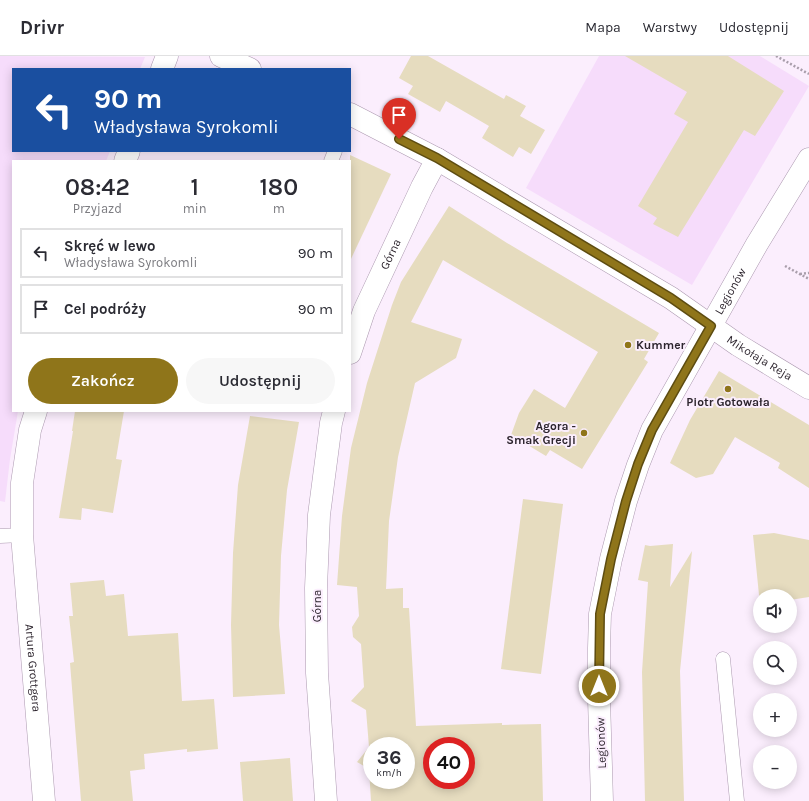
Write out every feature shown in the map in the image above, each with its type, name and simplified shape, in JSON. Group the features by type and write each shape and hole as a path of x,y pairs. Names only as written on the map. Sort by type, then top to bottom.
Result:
{"street":[{"path":"162,68 167,56"},
{"path":"221,56 248,68"},
{"name":"Mikołaja Reja","path":"351,117 437,158 671,298 738,345 809,388"},
{"name":"Górna","path":"351,350 364,311 437,158"},
{"name":"Legionów","path":"602,801 599,648 600,614 611,559 626,501 638,464 652,430 757,244 809,159"},
{"name":"Artura Grottgera","path":"36,412 30,430 22,483 22,535 44,801"},
{"name":"Górna","path":"326,801 317,673 316,588 319,514 333,412"}],"lane":[{"path":"0,536 22,535"},
{"path":"723,659 737,801"}],"path":[{"path":"776,56 809,74"},
{"path":"785,266 809,279"},
{"path":"800,274 809,273"}],"shaded area":[{"path":"0,56 145,57 140,68 12,68 12,152 110,152 106,160 12,160 12,412 18,412 5,502 0,501"},
{"path":"599,56 760,56 809,86 692,285 526,188"}],"building":[{"path":"411,56 428,56 504,99 506,95 526,106 520,116 545,130 531,154 519,147 513,157 482,138 489,126 446,101 440,112 408,94 413,86 399,78"},
{"path":"625,56 728,56 784,91 755,136 744,130 678,237 653,224 657,218 638,206 688,122 674,114 687,92"},
{"path":"350,155 391,174 351,259 351,160"},
{"path":"449,206 507,243 659,333 644,359 648,362 582,469 550,450 546,456 511,435 519,413 534,389 565,408 598,352 443,260 411,322 462,339 456,358 415,383 398,457 389,521 386,589 403,588 403,608 409,608 416,726 502,723 502,725 541,724 543,801 371,801 370,789 415,789 415,737 368,737 366,710 351,701 364,687 361,644 353,637 352,627 359,616 357,587 337,585 342,516 351,448 367,383 401,282"},
{"path":"719,371 809,425 809,488 778,468 780,463 735,437 713,474 696,478 670,463 690,420"},
{"path":"75,412 124,412 116,459 122,460 113,513 82,508 81,520 59,518"},
{"path":"250,416 299,422 287,490 281,556 279,625 285,694 233,697 231,625 233,553 238,485"},
{"path":"523,499 563,504 541,674 501,669"},
{"path":"774,533 809,540 809,597 797,599 797,589 758,589 753,535"},
{"path":"673,544 670,587 692,551 680,671 684,801 645,801 642,672 648,582 638,580 645,545"},
{"path":"104,580 106,596 124,594 128,636 178,633 182,701 214,699 218,749 187,752 187,749 144,754 145,769 130,771 133,801 81,801 70,663 74,662 69,616 73,616 70,583"},
{"path":"363,754 363,766 357,762"},
{"path":"290,758 293,801 243,801 240,762"}],"place":[{"name":"Kummer","path":"628,345"},
{"name":"Piotr Gotowała","path":"728,389"},
{"name":"Agora - Smak Grecji","path":"584,433"}],"route":[{"path":"399,139 437,158 658,290 711,326 652,430 638,464 626,501 611,559 600,614 599,686"}]}
